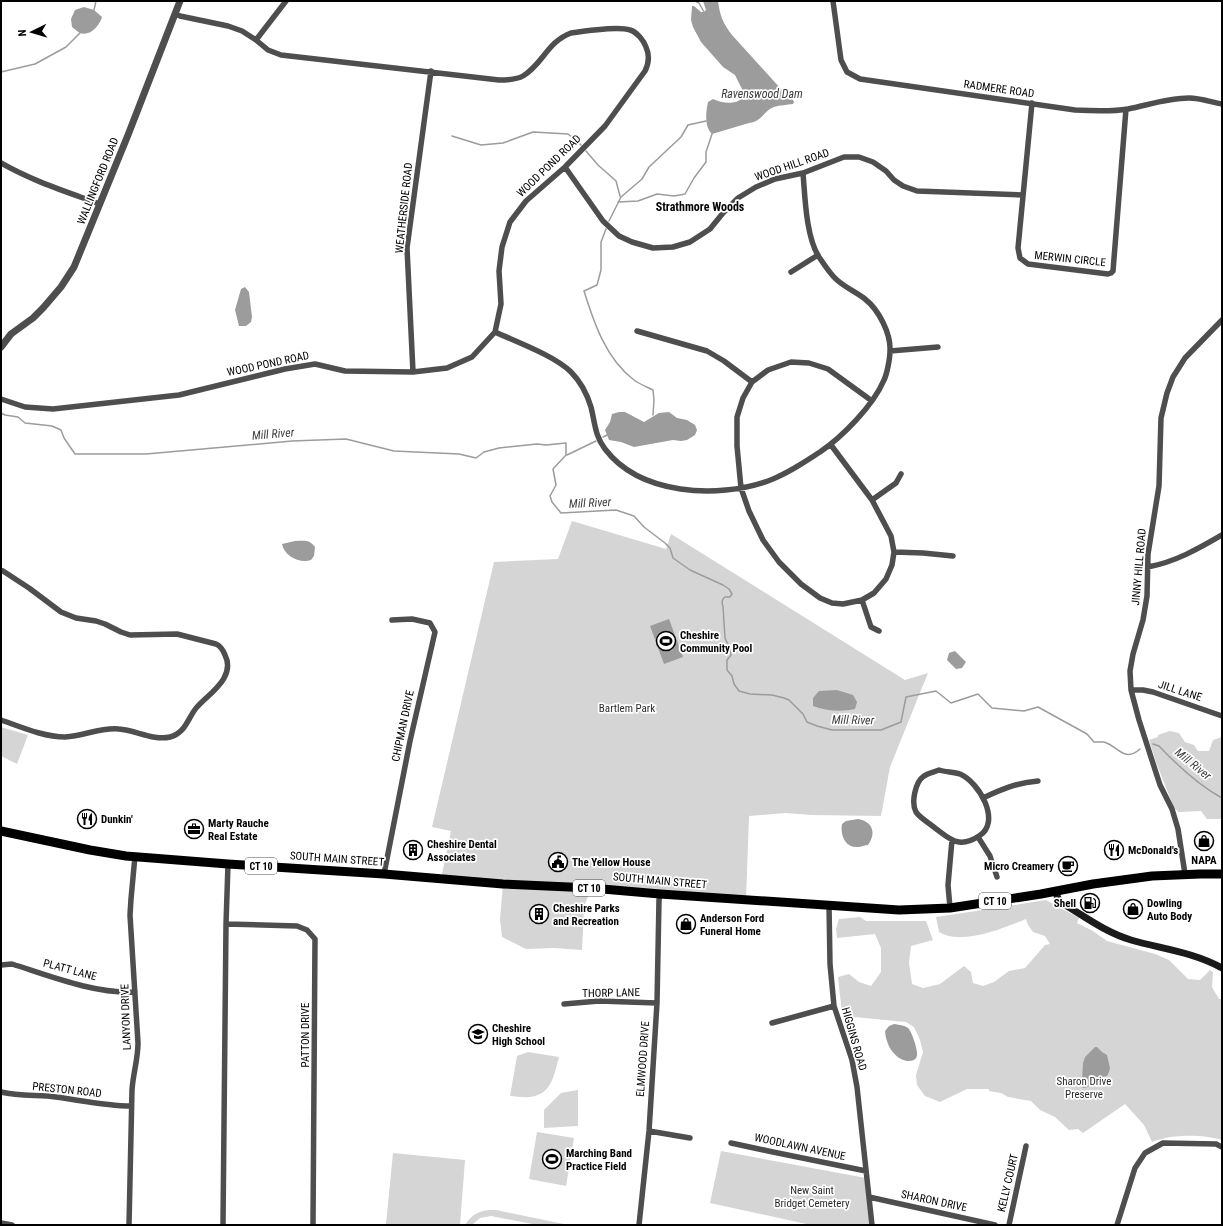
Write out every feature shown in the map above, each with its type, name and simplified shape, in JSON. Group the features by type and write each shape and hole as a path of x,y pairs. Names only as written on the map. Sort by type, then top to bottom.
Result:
{"highway":[{"name":"SOUTH MAIN STREET","path":"1,831 121,855 503,884 591,888 899,910 950,908 1117,880 1152,876 1222,874"}],"main road":[{"path":"1057,890 1062,895 1065,904 1113,934 1131,940 1186,953 1222,968"}],"street":[{"name":"WALLINGFORD ROAD","path":"1,347 11,334 33,318 43,308 68,277 78,258 180,1"},
{"path":"256,40 286,1"},
{"name":"RADMERE ROAD","path":"834,1 841,60 847,72 860,79 1076,110 1100,111 1126,109 1167,100 1189,98 1208,100 1222,104"},
{"name":"WOOD POND ROAD","path":"1,399 25,407 53,409 179,395 285,369 315,364 345,371 413,372 447,368 472,357 495,332 501,304 500,271 502,247 510,222 526,201 565,167 605,126 645,71 648,61 647,50 641,38 630,30 619,28 571,32 557,40 534,67 523,77 499,80 281,55 268,50 256,40 228,26 175,14"},
{"name":"WEATHERSIDE ROAD","path":"413,372 407,248 431,71"},
{"name":"MERWIN CIRCLE","path":"1032,103 1018,248 1020,258 1028,264 1108,274 1114,270 1126,109"},
{"name":"WOOD HILL ROAD","path":"565,167 603,221 619,236 632,242 653,248 672,247 690,242 710,229 738,198 756,187 775,179 803,173 844,157 859,157 873,162 903,186 917,191 1023,195"},
{"path":"1,163 56,188 100,204"},
{"path":"495,332 547,356 560,363 570,371 580,383 587,396 593,422 604,448 615,461 628,471 659,484 682,489 714,491 741,488 767,482 792,471 831,445 872,401 884,380 890,351 888,335 880,316 866,299 836,280 818,255 812,239 808,221 803,173"},
{"path":"791,272 818,255"},
{"name":"JINNY HILL ROAD","path":"1185,874 1178,829 1154,768 1131,690 1130,671 1133,654 1146,607 1150,538 1159,486 1162,418 1167,393 1173,377 1185,358 1222,320"},
{"path":"637,331 707,351 724,361 752,382"},
{"path":"890,351 938,347"},
{"path":"831,445 872,500 891,536 894,552 892,565 886,579 874,593 862,600 843,604 832,603 820,598 801,584 779,562 763,540 749,511 741,488 737,446 738,417 743,398 752,382 768,370 791,362 809,363 828,369 872,401"},
{"path":"872,500 896,483 901,474"},
{"path":"1148,567 1180,558 1222,535"},
{"path":"894,552 923,552 953,556"},
{"path":"1,720 38,732 57,736 74,736 112,728 156,737 174,736 184,728 197,707 218,686 228,670 228,664 224,653 220,646 216,644 177,634 130,635 101,622 69,615 54,608 29,588 2,570"},
{"path":"862,600 872,627 879,631"},
{"name":"CHIPMAN DRIVE","path":"384,874 410,741 435,632 430,623 412,619 392,620"},
{"name":"JILL LANE","path":"1131,690 1153,692 1222,716"},
{"path":"939,770 960,774 976,785 982,798 988,808 989,822 981,834 971,841 959,842 952,840 916,813 913,801 916,787 924,776 939,770"},
{"path":"982,798 1006,787 1024,782 1038,781"},
{"path":"978,836 990,856 997,877"},
{"path":"950,908 948,885 952,840"},
{"name":"LANYON DRIVE","path":"129,1225 132,1082 138,1048 130,910 135,856"},
{"path":"223,1225 228,864"},
{"name":"ELMWOOD DRIVE","path":"639,1225 649,1131 657,1003 660,894"},
{"name":"HIGGINS ROAD","path":"829,905 830,964 834,1006 852,1060 857,1087 872,1225"},
{"name":"PATTON DRIVE","path":"226,924 297,926 307,930 315,939 313,1225"},
{"name":"PLATT LANE","path":"1,965 12,964 83,986 135,992"},
{"name":"THORP LANE","path":"564,1004 599,1001 657,1003"},
{"path":"772,1023 834,1006"},
{"name":"PRESTON ROAD","path":"1,1092 13,1095 47,1096 131,1106"},
{"path":"649,1131 690,1138"},
{"name":"WOODLAWN AVENUE","path":"731,1143 866,1171"},
{"path":"1117,1225 1135,1168 1145,1153 1163,1143 1216,1144 1222,1147"},
{"name":"KELLY COURT","path":"1009,1225 1026,1146"},
{"name":"SHARON DRIVE","path":"869,1197 995,1225"},
{"path":"1,1223 12,1225"}],"green space":[{"name":"Bartlem Park","path":"572,521 666,549 671,534 905,680 928,673 890,767 881,816 785,813 749,816 746,900 591,888 584,907 582,950 554,948 526,949 502,937 500,919 503,884 441,879 451,831 432,827 494,562 558,559"},
{"path":"1,727 28,735 17,764 1,756"},
{"path":"1170,731 1179,733 1185,742 1194,745 1198,751 1209,751 1213,740 1222,737 1222,819 1207,819 1201,811 1179,812 1174,808 1149,740"},
{"name":"Sharon Drive Preserve","path":"1046,900 1079,918 1077,923 1093,931 1107,941 1155,954 1169,960 1188,979 1200,980 1210,970 1213,972 1212,987 1219,999 1222,999 1222,1140 1196,1136 1177,1136 1152,1142 1144,1125 1125,1104 1083,1133 1078,1129 1069,1130 1055,1117 1040,1110 1031,1101 1008,1097 1001,1093 989,1091 989,1089 967,1089 940,1102 925,1096 917,1085 916,1075 923,1052 920,1040 914,1027 906,1022 854,1017 842,1014 838,977 849,974 859,982 871,986 881,972 881,948 875,934 837,938 836,929 839,919 860,917 866,921 926,921 933,940 911,946 909,963 912,984 923,988 940,984 964,966 971,972 973,983 983,986 994,982 1009,971 1025,968 1045,945 1050,944 1045,936 1033,932 1026,919 982,934 959,937 948,936 939,932 936,917"},
{"path":"528,1052 559,1057 551,1083 543,1092 537,1095 527,1097 510,1096 517,1056"},
{"path":"578,1090 578,1126 544,1128 544,1110 561,1093"},
{"name":"Marching Band Practice Field","path":"537,1132 574,1138 566,1186 529,1179"},
{"name":"New Saint Bridget Cemetery","path":"721,1151 866,1178 873,1225 811,1225 710,1203"},
{"path":"393,1153 465,1160 460,1225 386,1224"},
{"path":"491,1210 569,1225 538,1225 491,1216 480,1218 472,1225 465,1225 470,1218 476,1214"}],"water":[{"name":"Ravenswood Dam","path":"703,1 718,1 722,19 726,27 781,89 793,100 793,104 774,107 754,122 712,134 709,131 706,114 708,102 713,99 726,103 736,102 744,93 735,75 723,67 701,42 693,27 691,20 692,6 701,12 704,12 706,10"},
{"path":"84,7 94,10 102,17 94,30 84,34 72,27 71,19 75,10"},
{"path":"245,287 249,292 252,317 251,322 246,326 239,326 235,310 241,289"},
{"path":"625,412 644,422 659,413 669,412 677,418 687,420 695,425 697,430 695,435 687,440 673,440 634,447 621,442 609,440 605,430 610,422 612,414"},
{"path":"295,541 304,541 313,544 315,547 314,556 311,560 298,560 286,552 282,544"},
{"name":"Cheshire Community Pool","path":"669,619 683,657 664,664 650,626"},
{"path":"955,651 966,662 962,668 956,669 947,660 949,653"},
{"path":"837,690 853,695 857,702 855,709 834,710 813,706 813,698 819,691"},
{"path":"858,819 867,822 870,825 872,828 872,836 868,845 853,847 844,840 842,824 846,821"},
{"path":"894,1024 902,1025 909,1029 917,1052 917,1056 914,1060 907,1061 902,1059 891,1050 885,1031 889,1026"},
{"path":"1095,1047 1107,1055 1110,1068 1109,1072 1107,1076 1100,1078 1086,1088 1083,1088 1078,1079 1082,1080 1083,1063 1085,1057"}],"waterway":[{"path":"94,10 96,1"},
{"path":"695,1 699,3 704,12"},
{"path":"1,72 35,64 66,47 80,33"},
{"path":"609,221 621,197 642,179 649,167 681,137 688,125 706,121"},
{"path":"452,136 481,145 503,143 533,132 568,134 581,145"},
{"path":"618,202 638,201 657,194 674,196 685,194 694,178 706,162 706,152 712,134"},
{"path":"586,151 598,165 616,181 620,196"},
{"path":"606,229 601,242 601,270 597,285 584,291 602,340 616,362 634,380 653,390 653,415"},
{"name":"Mill River","path":"1,413 18,417 25,423 52,426 61,430 64,438 75,454 146,454 292,441 346,439 394,451 459,454 476,458 484,452 499,448 566,443 566,455 553,469 556,485 550,496 552,502 561,513 616,510 634,516 644,527 670,548 673,558 690,570 729,589 732,594 730,597 725,597 722,602 725,638 731,655 727,660 727,670 732,676 734,684 739,691 750,694 772,695 789,700 803,714 807,722 832,730 881,730 901,722 906,697 936,691 951,703 978,694 992,708 1024,711 1038,707 1087,734 1094,742 1104,742 1125,754 1134,753 1140,749"},
{"path":"603,437 607,435"},
{"path":"567,455 596,441"},
{"name":"Mill River","path":"1153,744 1159,746 1181,768 1213,793 1222,798"}],"place":[{"name":"Cheshire Community Pool","path":"666,641"},
{"name":"Dunkin'","path":"87,819"},
{"name":"Marty Rauche Real Estate","path":"194,829"},
{"name":"NAPA","path":"1204,841"},
{"name":"Cheshire Dental Associates","path":"413,850"},
{"name":"McDonald's","path":"1114,850"},
{"name":"The Yellow House","path":"558,862"},
{"name":"Micro Creamery","path":"1068,866"},
{"name":"Shell","path":"1090,903"},
{"name":"Dowling Auto Body","path":"1133,909"},
{"name":"Cheshire Parks and Recreation","path":"539,914"},
{"name":"Anderson Ford Funeral Home","path":"686,924"},
{"name":"Cheshire High School","path":"478,1034"},
{"name":"Marching Band Practice Field","path":"552,1159"}],"district":[{"name":"Strathmore Woods","path":"700,207"}]}
